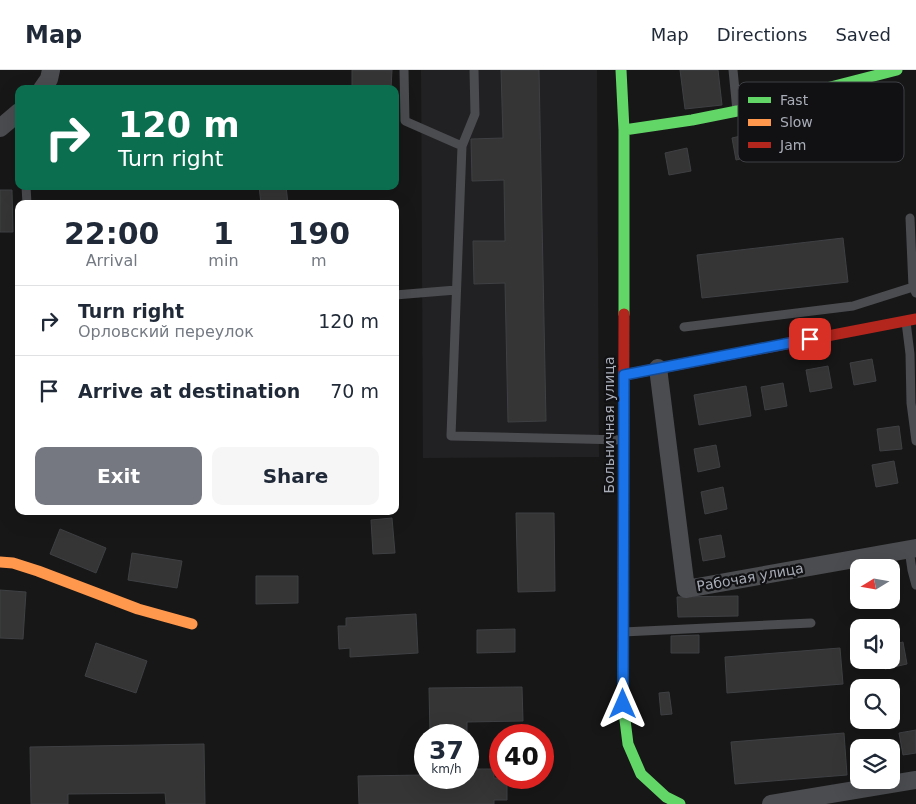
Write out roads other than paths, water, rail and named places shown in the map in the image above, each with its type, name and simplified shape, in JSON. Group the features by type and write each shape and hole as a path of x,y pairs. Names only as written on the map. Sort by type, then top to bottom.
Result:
{"street":[{"path":"45,85 49,79 51,70"},
{"name":"Больничная улица","path":"621,70 624,130 623,704 628,744 641,774 666,802"},
{"path":"850,82 897,70"},
{"path":"624,130 737,111"},
{"path":"0,128 15,115"},
{"path":"624,375 911,320"},
{"name":"Рабочая улица","path":"658,368 686,589 912,548"},
{"path":"0,562 13,562 138,609 192,624"},
{"path":"771,804 916,780"}],"lane":[{"path":"404,70 406,121 462,146"},
{"path":"474,70 475,114 462,146 451,436 624,440"},
{"path":"732,70 737,111"},
{"path":"684,327 853,306 915,290 910,218"},
{"path":"399,295 456,290"},
{"path":"911,320 911,402 916,442"},
{"path":"912,548 912,570 916,585"},
{"path":"623,632 810,623"}]}
